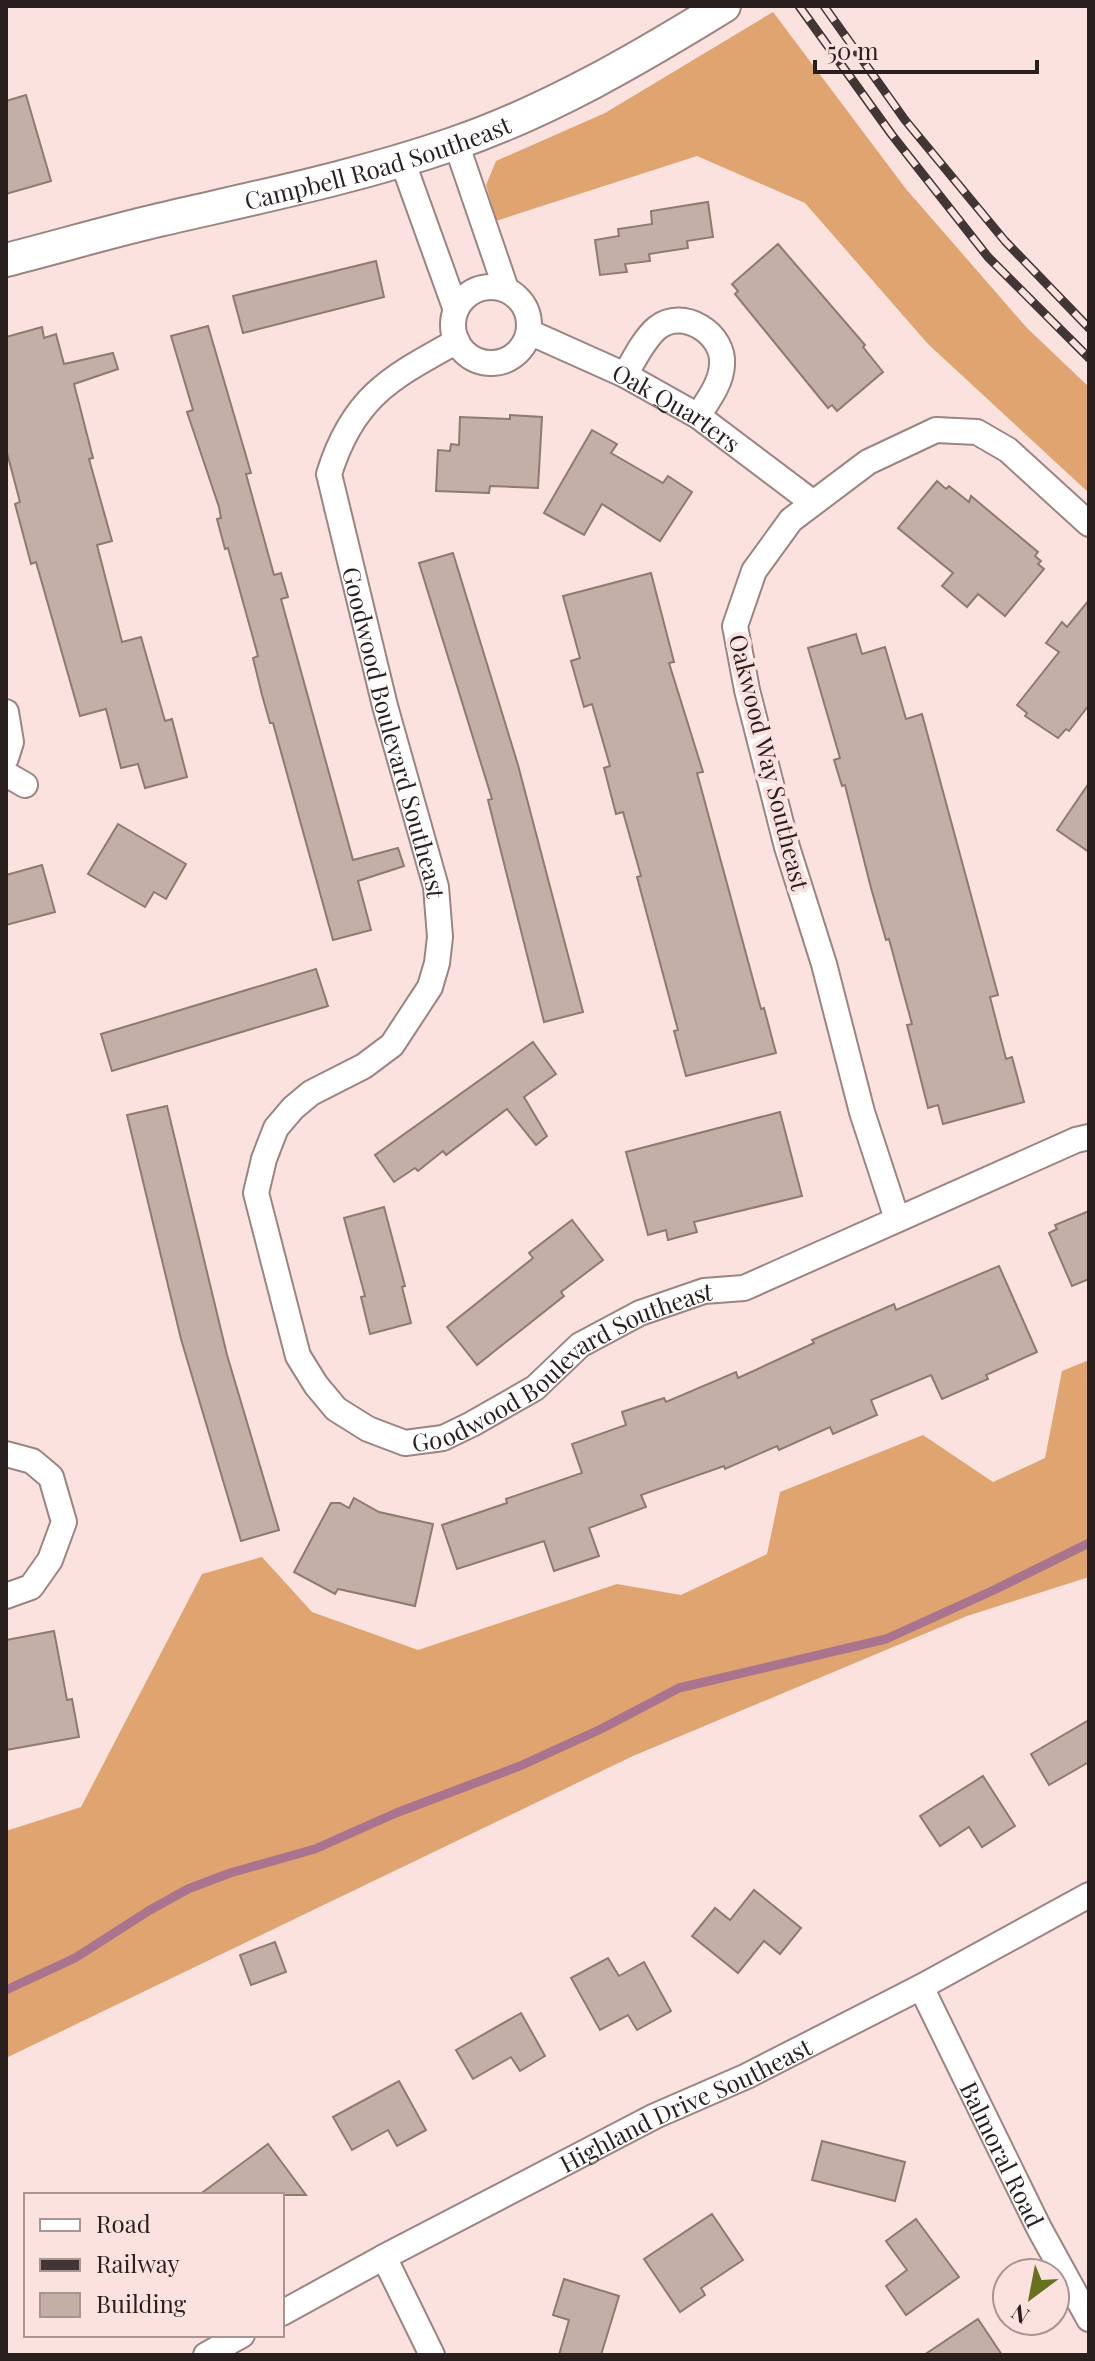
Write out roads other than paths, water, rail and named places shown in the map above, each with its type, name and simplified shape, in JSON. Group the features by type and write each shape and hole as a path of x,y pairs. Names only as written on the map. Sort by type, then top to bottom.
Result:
{"street":[{"name":"Campbell Road Southeast","path":"6,260 155,221 326,182 456,143 533,111 643,57 724,6"},
{"path":"456,143 506,289"},
{"path":"402,160 456,310 453,330 465,352 476,360 489,363 503,361 515,355 529,332 525,306 506,289 495,286 473,291 456,310"},
{"path":"625,375 657,328 686,320 700,327 721,348 722,364 713,392 698,416"},
{"name":"Oak Quarters","path":"529,332 625,375 698,416 812,502"},
{"name":"Goodwood Boulevard Southeast","path":"457,341 407,369 373,393 355,416 329,474 385,706 436,887 440,939 430,987 392,1045 364,1066 311,1093 293,1108 276,1128 264,1159 256,1193 298,1356 316,1385 336,1409 368,1429 405,1443 443,1438 535,1388 580,1345 640,1313 704,1291 744,1288 1076,1140 1089,1137"},
{"name":"Oakwood Way Southeast","path":"897,1219 862,1112 824,964 787,847 747,690 735,626 754,571 791,520 868,462 936,430 977,432 1008,450 1089,524"},
{"path":"6,712 11,742 6,758"},
{"path":"6,1454 32,1461 51,1477 64,1522 50,1560 31,1587 6,1596"},
{"name":"Highland Drive Southeast","path":"284,2312 655,2116 747,2076 921,1987 1089,1895"},
{"name":"Balmoral Road","path":"921,1987 1039,2228 1089,2319"},
{"path":"384,2257 432,2355"},
{"path":"206,2355 238,2337"}],"waterway":[{"path":"6,1990 75,1958 188,1889 230,1873 315,1849 396,1813 520,1766 601,1729 679,1688 886,1639 1089,1543"}],"railway":[{"path":"799,6 892,135 988,257 1089,358"},
{"path":"824,6 905,120 1005,241 1089,328"}]}
